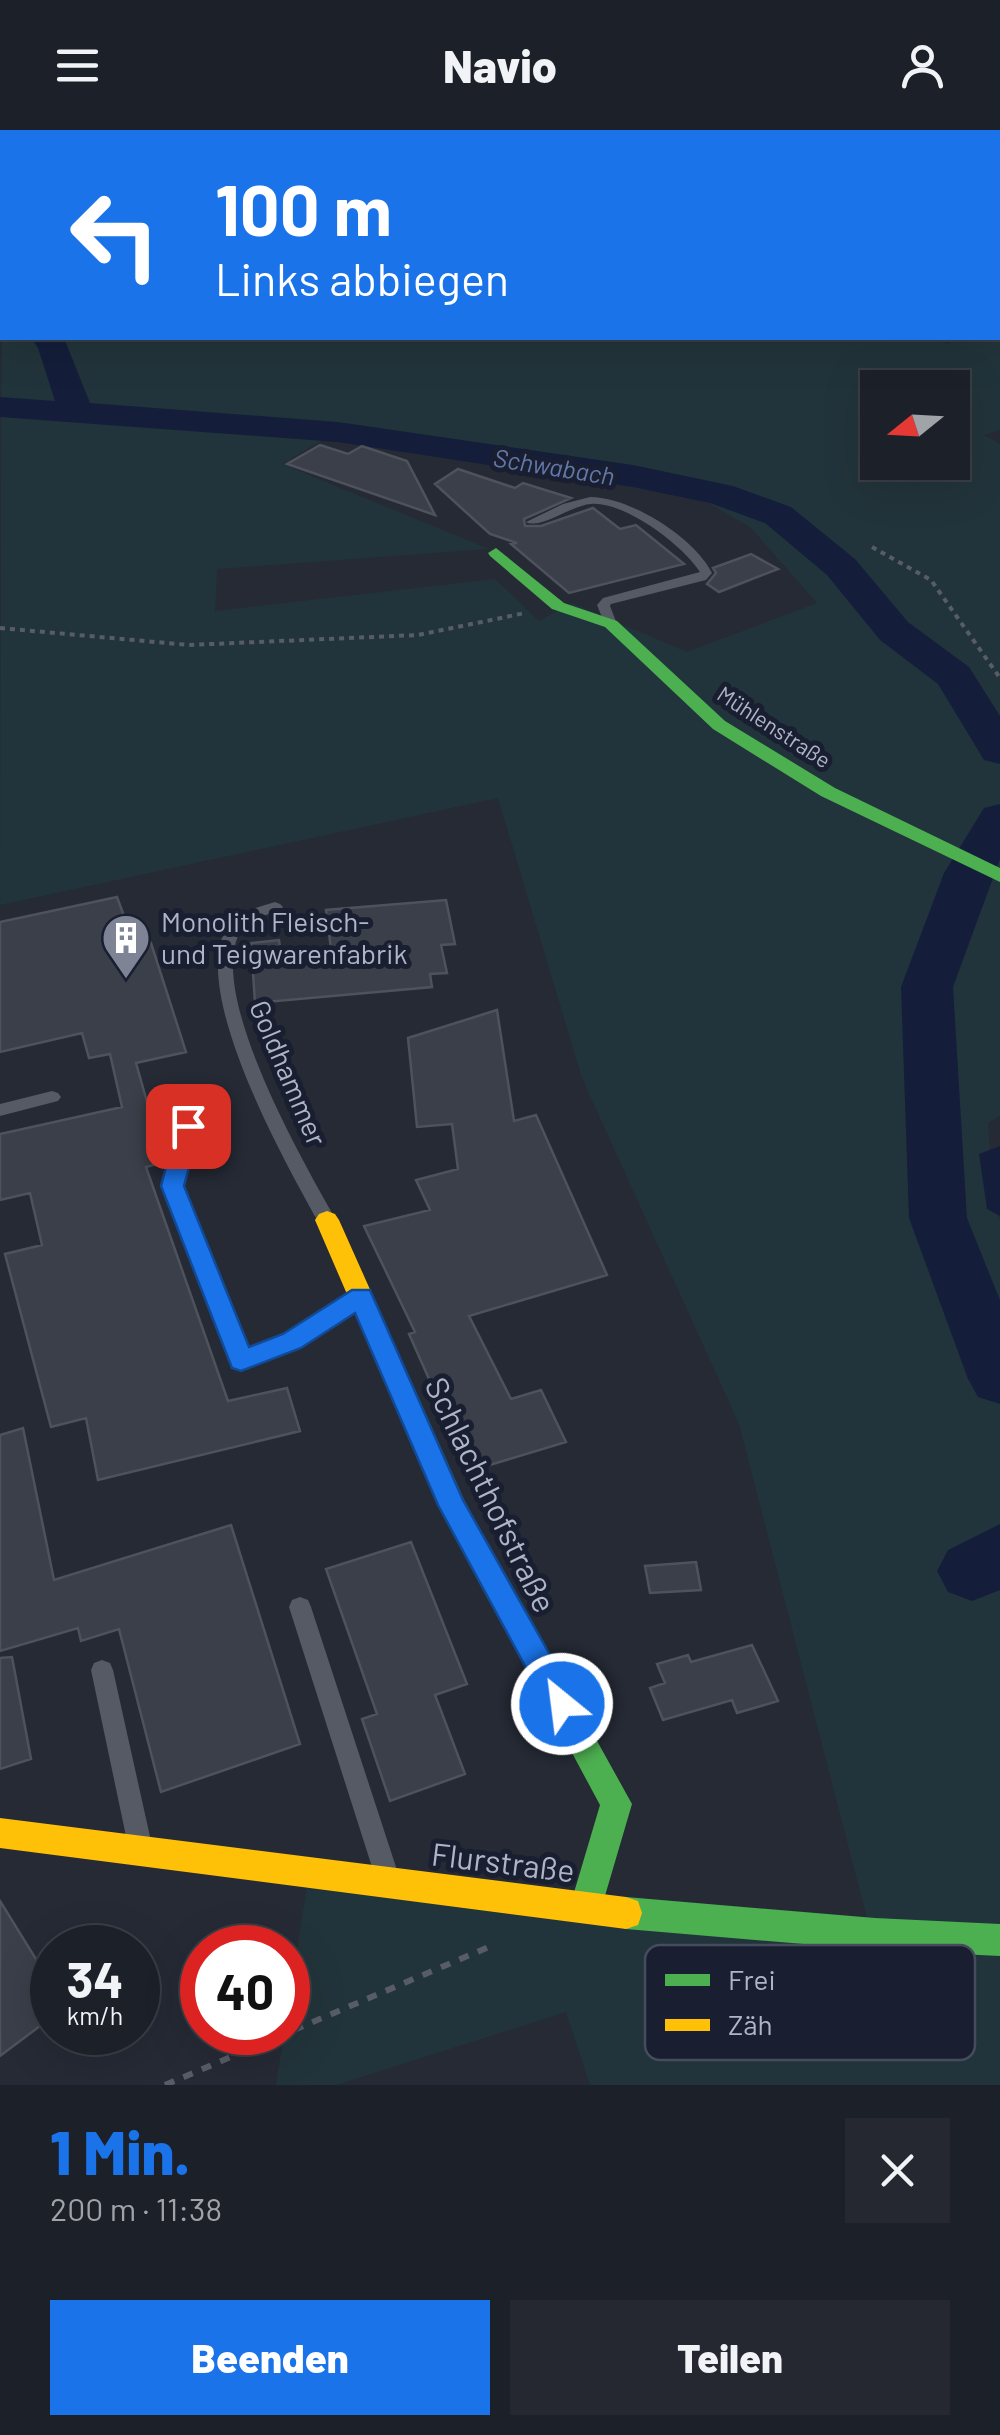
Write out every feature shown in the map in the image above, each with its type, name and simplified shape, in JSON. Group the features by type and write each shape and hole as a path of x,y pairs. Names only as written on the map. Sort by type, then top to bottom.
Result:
{"main road":[{"name":"Mühlenstraße","path":"496,554 558,606 611,624 719,725 828,792 1000,876"},
{"name":"Schlachthofstraße","path":"326,1220 452,1505 616,1804 586,1906"},
{"name":"Flurstraße","path":"0,1833 586,1906 904,1937 1000,1940"}],"lane":[{"path":"532,522 577,503 610,500 643,518 702,565 706,573 702,576 607,601 603,606 611,624"},
{"name":"Goldhammer","path":"275,908 242,920 232,930 224,978 230,1012 244,1048 326,1220"},
{"path":"0,1110 52,1097"},
{"path":"188,1126 172,1186 241,1360 292,1341 361,1297"},
{"path":"300,1607 388,1882"},
{"path":"102,1670 142,1851"}],"path":[{"path":"872,547 930,580 1000,678"},
{"path":"0,628 189,646 319,641 418,635 558,606"},
{"path":"165,2085 494,1945"}],"shaded area":[{"path":"2,340 935,340 947,344 959,340 1000,340 1000,430 984,435 1000,444 1000,1116 988,1123 993,1200 1000,1220 1000,2085 590,2085 566,2012 336,2085 276,2085 281,2055 310,2055 310,1925 301,1925 307,1886 839,1945 645,1945 645,2060 975,2060 975,1945 874,1945 739,1424 582,1078 498,798 0,905","holes":["329,436 688,491 751,528 817,603 687,652 572,603 539,621 495,579 215,611 217,569 489,549 282,464"]}],"water":[{"path":"1000,1146 1000,1216 987,1209 979,1154"}],"building":[{"path":"320,445 348,454 362,446 407,461 435,515 287,464"},
{"path":"458,469 515,488 523,483 571,498 524,519 525,526 541,526 593,508 620,529 636,525 684,564 569,593 511,544 517,543 490,534 435,484"},
{"path":"751,554 778,569 719,592 707,584 716,573 713,568"},
{"path":"117,897 135,946 151,943 186,1052 136,1063 164,1162 146,1167 228,1401 287,1388 300,1431 98,1480 86,1418 51,1427 5,1254 42,1245 30,1193 0,1200 0,1134 122,1107 110,1054 89,1058 82,1033 0,1052 0,922"},
{"path":"446,900 455,944 441,945 447,973 430,974 432,987 255,1003 251,943 279,940 281,954 331,949 326,910"},
{"path":"497,1010 514,1121 536,1115 607,1275 469,1316 511,1399 541,1390 566,1442 470,1471 409,1334 415,1332 364,1226 430,1210 416,1180 458,1169 452,1124 417,1127 408,1038"},
{"path":"23,1428 54,1580 231,1525 300,1744 161,1792 119,1629 81,1641 78,1628 0,1651 0,1435"},
{"path":"411,1542 467,1684 435,1695 465,1774 390,1801 362,1719 377,1714 326,1569"},
{"path":"696,1562 701,1590 650,1593 645,1566"},
{"path":"752,1645 778,1701 737,1713 732,1700 663,1720 650,1688 665,1683 657,1664 688,1655 691,1662"},
{"path":"12,1657 31,1759 0,1769 0,1658"},
{"path":"0,1901 30,1949 30,2034 0,2056"}],"waterway":[{"path":"48,340 76,413"},
{"name":"Schwabach","path":"0,407 76,413"},
{"name":"Schwabach","path":"76,413 338,432 633,476 720,494 778,515 841,567 894,631 954,676 1000,751"},
{"name":"Schwabach","path":"1000,818 968,873 927,987 938,1218 1000,1379"},
{"path":"972,1571 1000,1554"}],"traffic: fast":[{"path":"496,553 558,606 611,624 719,725 828,792 1000,876"},
{"path":"499,1591 616,1804 586,1906"},
{"path":"626,1913 875,1934 1000,1940"}],"traffic: slow":[{"path":"327,1220 452,1505 499,1591"},
{"path":"0,1833 626,1913"}],"place":[{"name":"Monolith Fleisch- und Teigwarenfabrik","path":"126,980"}],"route":[{"path":"188,1126 172,1186 241,1360 292,1341 361,1297 452,1505 562,1704"}]}
